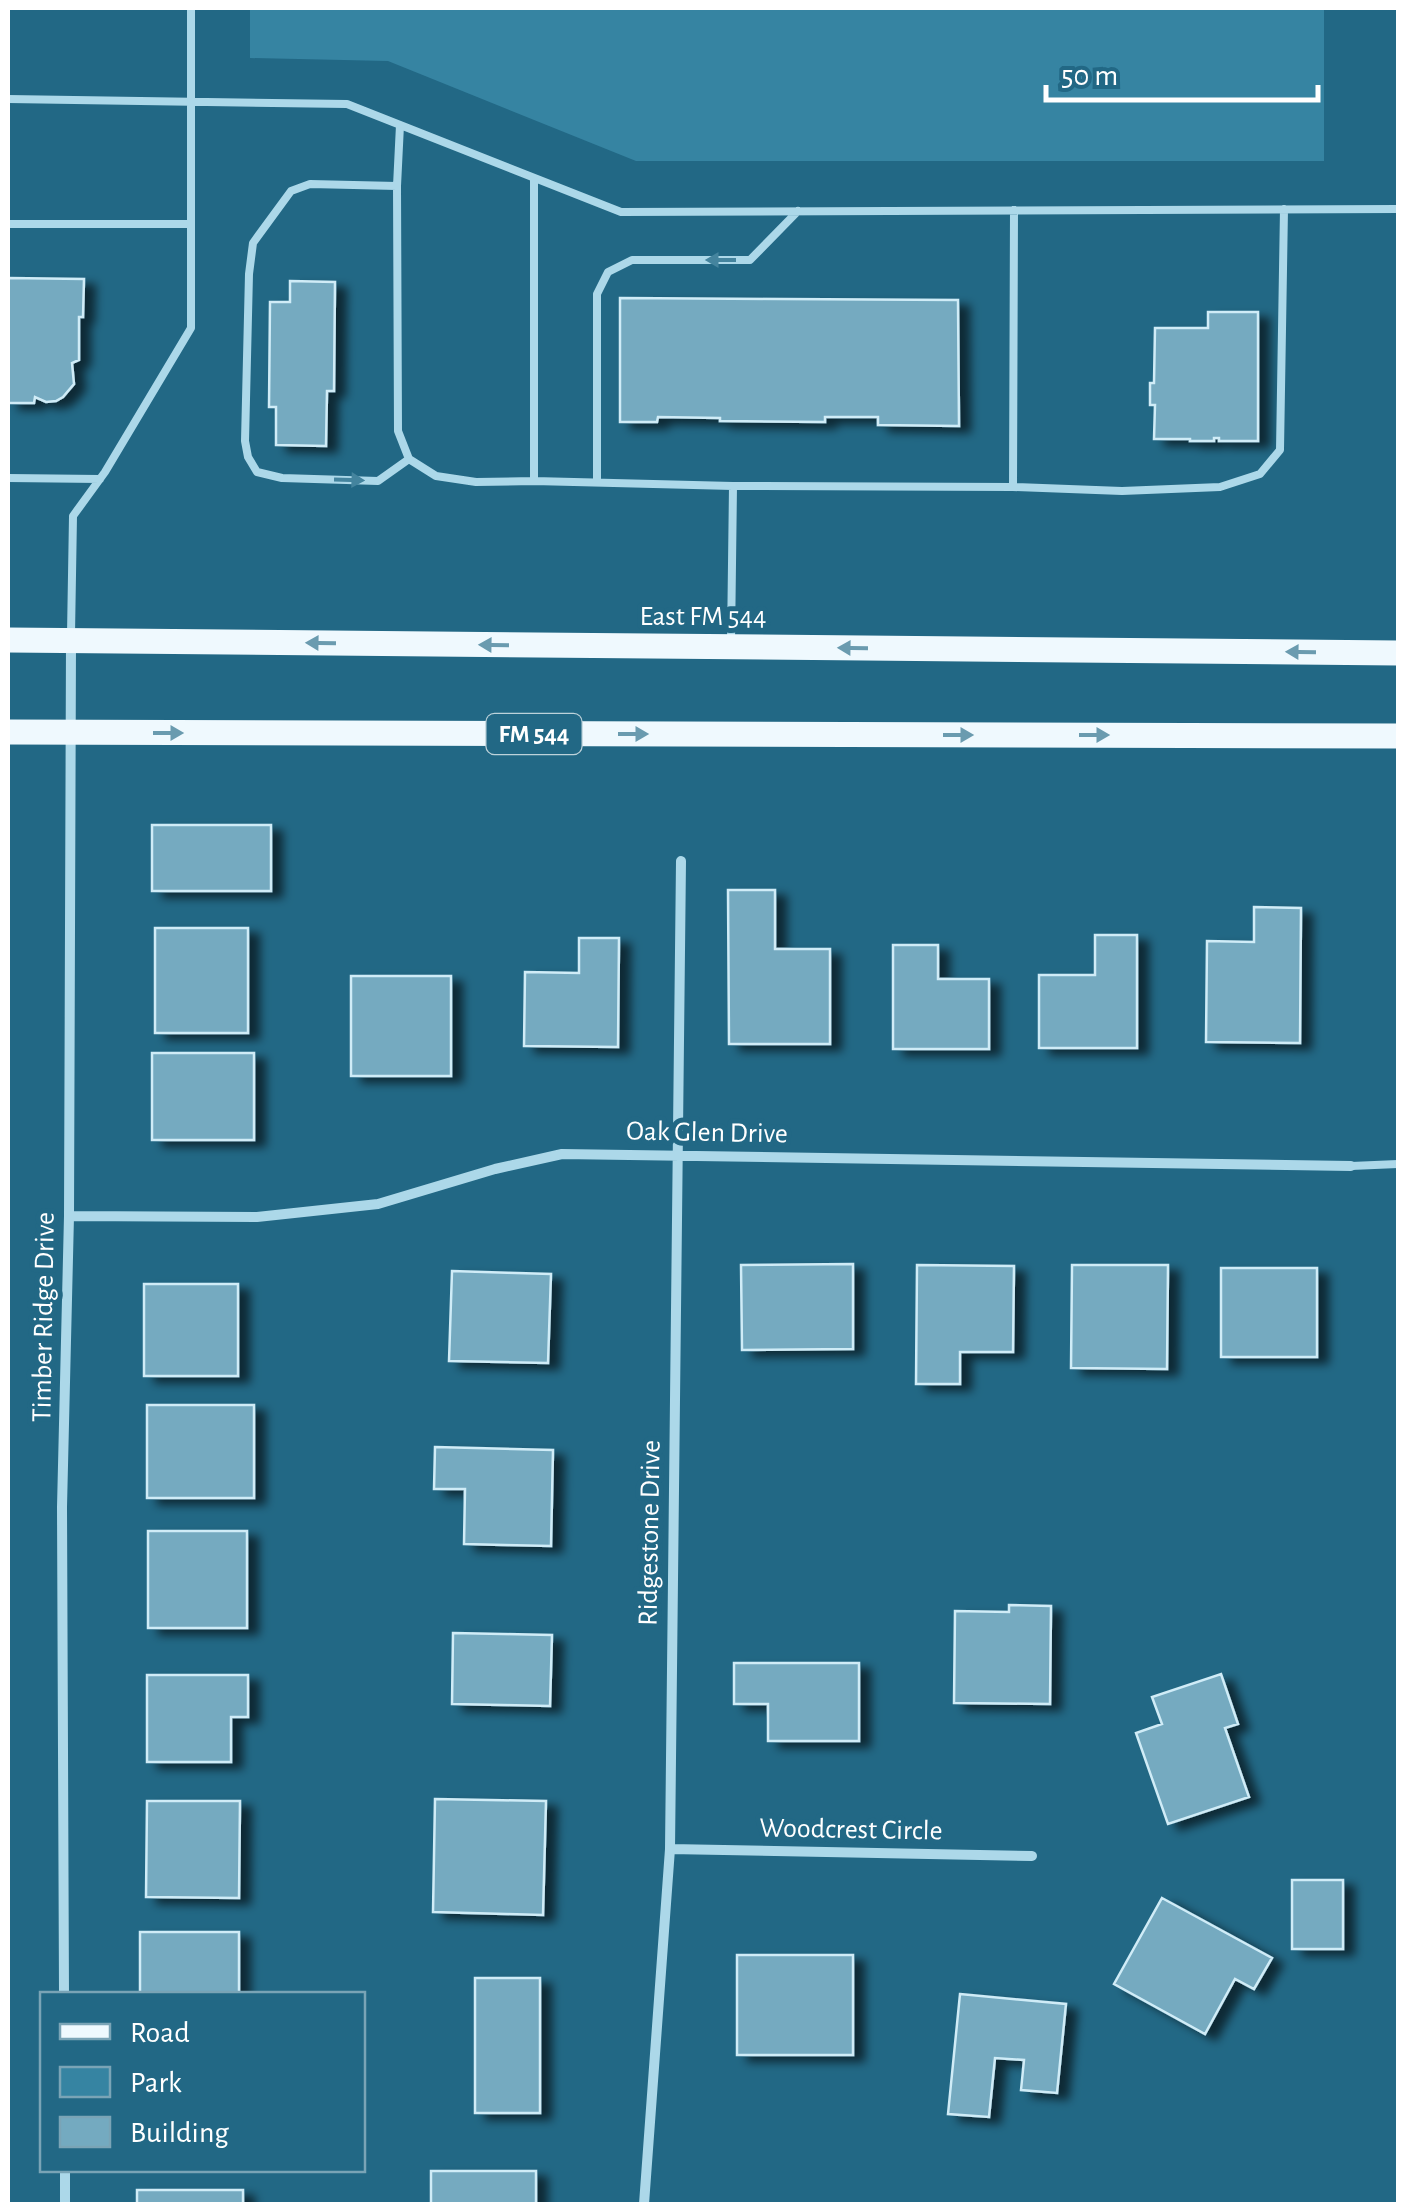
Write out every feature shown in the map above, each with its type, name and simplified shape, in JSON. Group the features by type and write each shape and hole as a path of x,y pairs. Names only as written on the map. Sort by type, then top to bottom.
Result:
{"main road":[{"name":"East FM 544","path":"8,640 1398,654"},
{"name":"FM 544","path":"8,732 1398,736"}],"street":[{"name":"Timber Ridge Drive","path":"64,1992 62,1508 69,1216 71,641"},
{"name":"Ridgestone Drive","path":"644,2204 670,1849 680,860"},
{"name":"Oak Glen Drive","path":"69,1216 257,1218 378,1204 562,1154 1352,1166"},
{"name":"Woodcrest Circle","path":"670,1849 1032,1856"},
{"path":"65,2172 65,2204"}],"lane":[{"path":"71,641 72,516 100,479 191,328 191,8"},
{"path":"8,100 346,104 621,212 1398,209"},
{"path":"400,125 398,432 409,459 436,476 476,482 1013,487 1122,492 1220,487 1260,474 1280,450 1284,209"},
{"path":"534,178 534,480"},
{"path":"397,186 300,186 291,191 253,243 245,440 248,457 257,472 282,478 378,481 409,459"},
{"path":"1013,487 1014,210"},
{"path":"597,482 597,294 608,272 632,260 750,260 798,211"},
{"path":"8,224 191,224"},
{"path":"8,478 100,479"},
{"path":"731,647 733,486"},
{"path":"1352,1166 1398,1164"}],"green space":[{"path":"250,8 1324,8 1324,161 636,161 388,61 250,58"}],"building":[{"path":"8,278 84,279 79,360 72,363 74,384 56,401 35,397 34,403 8,403"},
{"path":"290,281 335,282 334,391 327,391 326,446 276,445 276,407 269,407 270,302 290,302"},
{"path":"620,298 958,300 959,426 878,425 878,417 825,417 825,422 658,417 657,422 620,422"},
{"path":"1208,312 1258,312 1258,441 1154,439 1155,405 1150,405 1150,383 1154,383 1155,328 1208,328"},
{"path":"152,825 271,825 271,891 152,891"},
{"path":"728,890 775,890 775,949 830,949 830,1044 729,1044"},
{"path":"1254,907 1301,908 1300,1043 1206,1042 1207,941 1254,942"},
{"path":"155,928 248,928 248,1033 155,1033"},
{"path":"1095,935 1137,935 1137,1048 1039,1048 1039,975 1095,975"},
{"path":"579,938 619,938 618,1047 524,1046 525,972 579,973"},
{"path":"893,945 938,945 938,979 989,979 989,1049 893,1049"},
{"path":"351,976 451,976 451,1076 351,1076"},
{"path":"152,1053 254,1053 254,1140 152,1140"},
{"path":"853,1264 853,1349 742,1350 741,1265"},
{"path":"917,1265 1014,1266 1013,1352 960,1352 960,1384 916,1384"},
{"path":"1072,1265 1168,1265 1167,1369 1071,1368"},
{"path":"1221,1268 1317,1268 1317,1357 1221,1357"},
{"path":"452,1271 551,1274 548,1363 449,1361"},
{"path":"144,1284 238,1284 238,1376 144,1376"},
{"path":"147,1405 254,1405 254,1498 147,1498"},
{"path":"435,1447 553,1450 551,1546 464,1544 465,1489 434,1489"},
{"path":"148,1531 247,1531 247,1628 148,1628"},
{"path":"1009,1605 1051,1606 1050,1704 954,1703 955,1611 1009,1612"},
{"path":"453,1633 552,1635 550,1706 452,1704"},
{"path":"734,1663 859,1663 859,1741 768,1741 768,1704 734,1704"},
{"path":"1221,1674 1238,1724 1225,1728 1249,1797 1168,1824 1136,1733 1162,1724 1152,1697"},
{"path":"147,1675 248,1675 248,1717 231,1717 231,1762 147,1762"},
{"path":"435,1799 546,1801 543,1915 433,1912"},
{"path":"147,1801 240,1801 239,1898 146,1897"},
{"path":"1292,1880 1343,1880 1343,1949 1292,1949"},
{"path":"1162,1898 1272,1958 1254,1989 1235,1979 1205,2034 1114,1984"},
{"path":"140,1932 239,1932 239,1992 140,1992"},
{"path":"737,1955 853,1955 853,2055 737,2055"},
{"path":"475,1978 540,1978 540,2113 475,2113"},
{"path":"960,1994 1066,2004 1057,2093 1021,2090 1024,2060 995,2058 989,2117 948,2114"},
{"path":"431,2171 536,2171 536,2204 431,2204"},
{"path":"137,2190 243,2190 243,2204 137,2204"}]}
